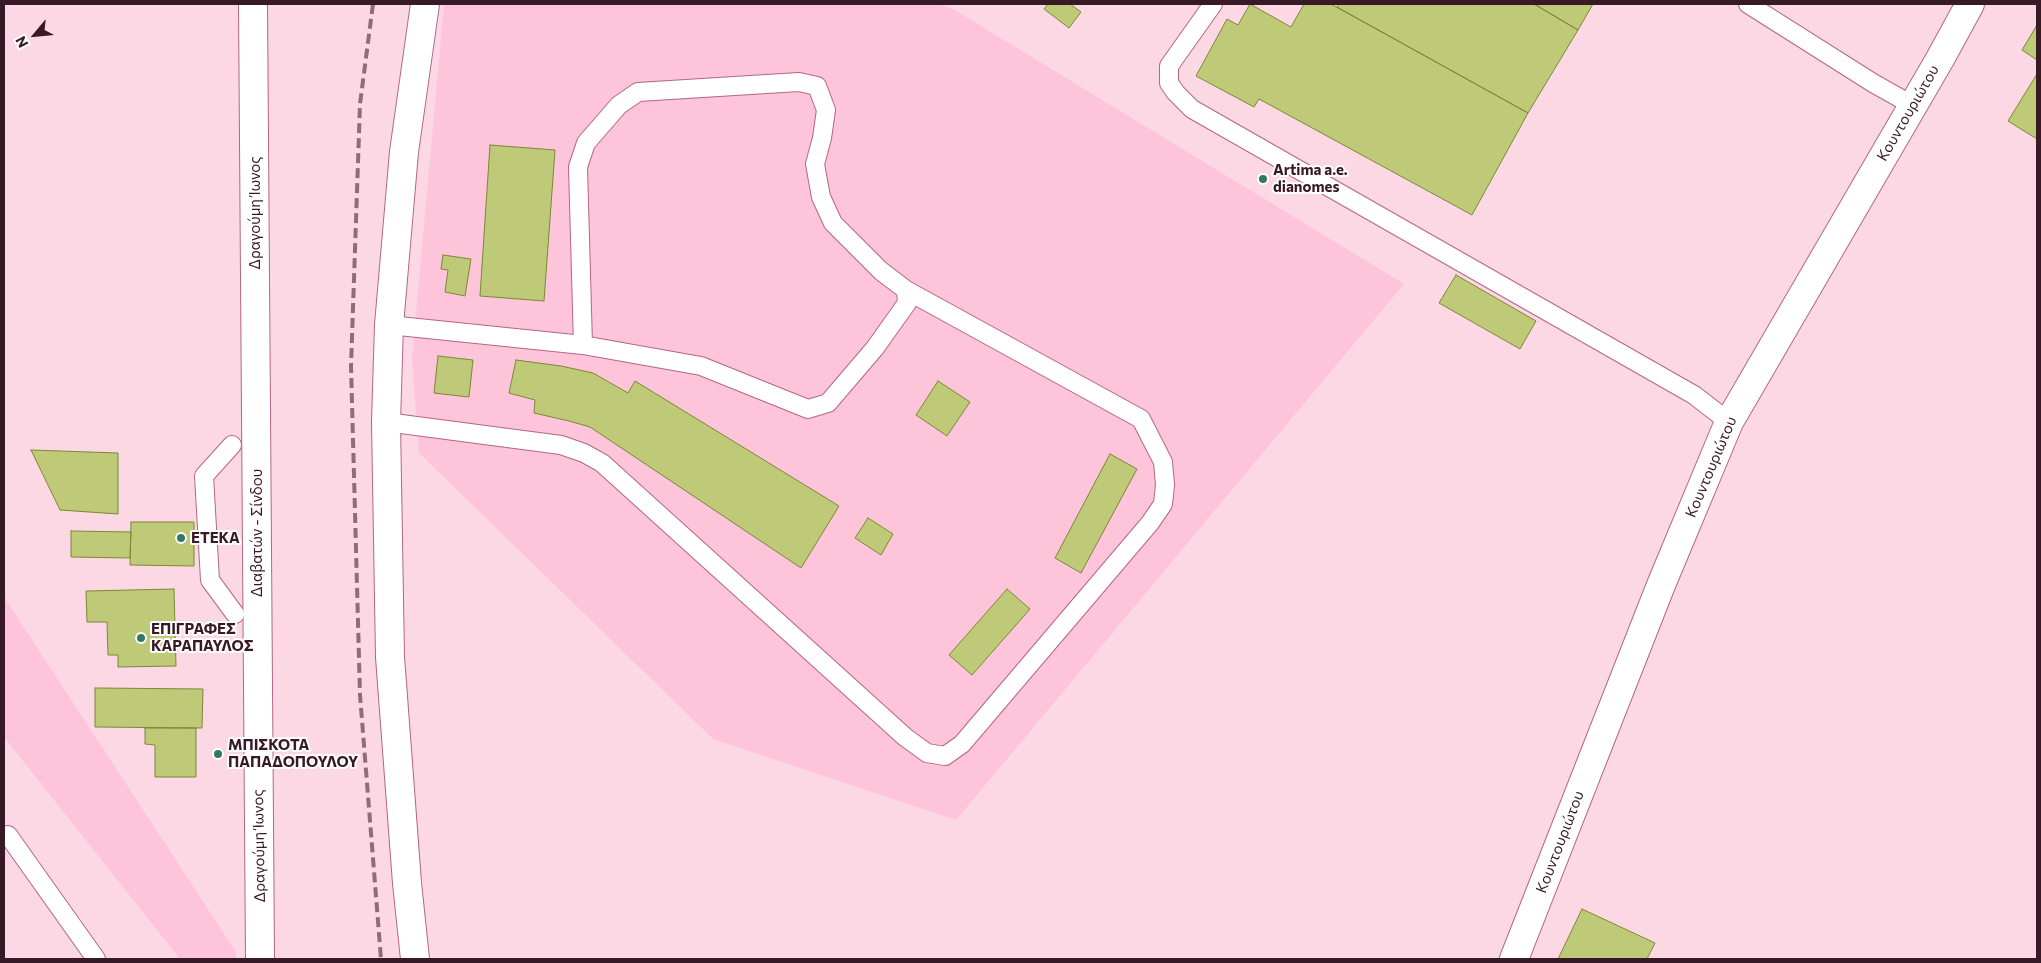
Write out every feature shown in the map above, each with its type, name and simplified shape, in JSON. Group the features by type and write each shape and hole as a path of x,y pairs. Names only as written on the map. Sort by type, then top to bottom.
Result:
{"street":[{"name":"Δραγούμη Ίωνος","path":"253,4 256,422"},
{"path":"415,959 407,883 390,657 386,422 389,325 404,152 425,4"},
{"name":"Κουντουριώτου","path":"1514,959 1728,422 1970,4"},
{"name":"Διαβατών - Σίνδου","path":"256,422 257,644"},
{"name":"Δραγούμη Ίωνος","path":"257,644 260,959"}],"lane":[{"path":"1213,4 1168,66 1170,83 1176,94 1192,109 1694,396 1728,422"},
{"path":"1748,4 1873,83 1912,105"},
{"path":"386,422 561,445 584,453 602,463 905,736 927,753 945,756 962,744 1150,523 1163,504 1165,477 1163,462 1140,419 906,290 881,271 832,224 821,197 815,164 822,138 826,110 817,86 799,82 638,92 619,104 586,142 578,167 583,345"},
{"path":"389,325 583,345 701,366 808,409 828,402 876,348 907,303 906,290"},
{"path":"232,445 204,476 210,580 235,614"},
{"path":"8,835 96,959"}],"shaded area":[{"path":"444,4 938,4 953,9 1404,284 956,820 713,739 419,453 412,358"},
{"path":"4,597 236,952 236,959 180,959 4,737"}],"building":[{"path":"1048,4 1070,4 1081,12 1069,28 1044,9"},
{"path":"1250,4 1291,27 1304,4 1331,4 1528,113 1472,215 1259,99 1254,107 1196,76 1227,19 1238,25"},
{"path":"1339,4 1534,4 1578,30 1528,113 1337,7"},
{"path":"1534,4 1593,4 1578,30"},
{"path":"2037,25 2037,60 2022,50"},
{"path":"2037,74 2037,139 2008,121"},
{"path":"490,145 555,150 544,301 480,296"},
{"path":"443,255 471,259 465,296 445,292 448,270 441,269"},
{"path":"1456,275 1536,321 1520,349 1439,303"},
{"path":"438,356 473,360 469,397 434,393"},
{"path":"516,360 561,366 593,373 628,393 635,381 839,506 801,568 590,427 534,413 535,400 509,393"},
{"path":"938,381 970,402 947,436 916,415"},
{"path":"31,450 118,453 118,514 60,510"},
{"path":"1110,454 1137,469 1081,573 1055,558"},
{"path":"868,518 893,534 881,555 855,538"},
{"path":"131,522 194,522 194,566 130,565"},
{"path":"71,531 131,532 130,558 71,557"},
{"name":"ΕΠΙΓΡΑΦΕΣ ΚΑΡΑΠΑΥΛΟΣ","path":"174,589 176,666 118,667 118,655 108,655 107,622 87,622 86,591"},
{"path":"1007,589 1030,609 972,675 949,655"},
{"path":"95,688 203,689 202,728 95,727"},
{"path":"145,728 196,728 196,777 155,777 155,745 145,744"},
{"path":"1582,909 1655,943 1647,959 1558,959"}],"railway":[{"path":"373,4 360,104 351,366 360,695 381,959"}],"place":[{"name":"Artima a.e. dianomes","path":"1263,179"},
{"name":"ΕΤΕΚΑ","path":"181,538"},
{"name":"ΕΠΙΓΡΑΦΕΣ ΚΑΡΑΠΑΥΛΟΣ","path":"141,638"},
{"name":"ΜΠΙΣΚΟΤΑ ΠΑΠΑΔΟΠΟΥΛΟΥ","path":"218,754"}]}
